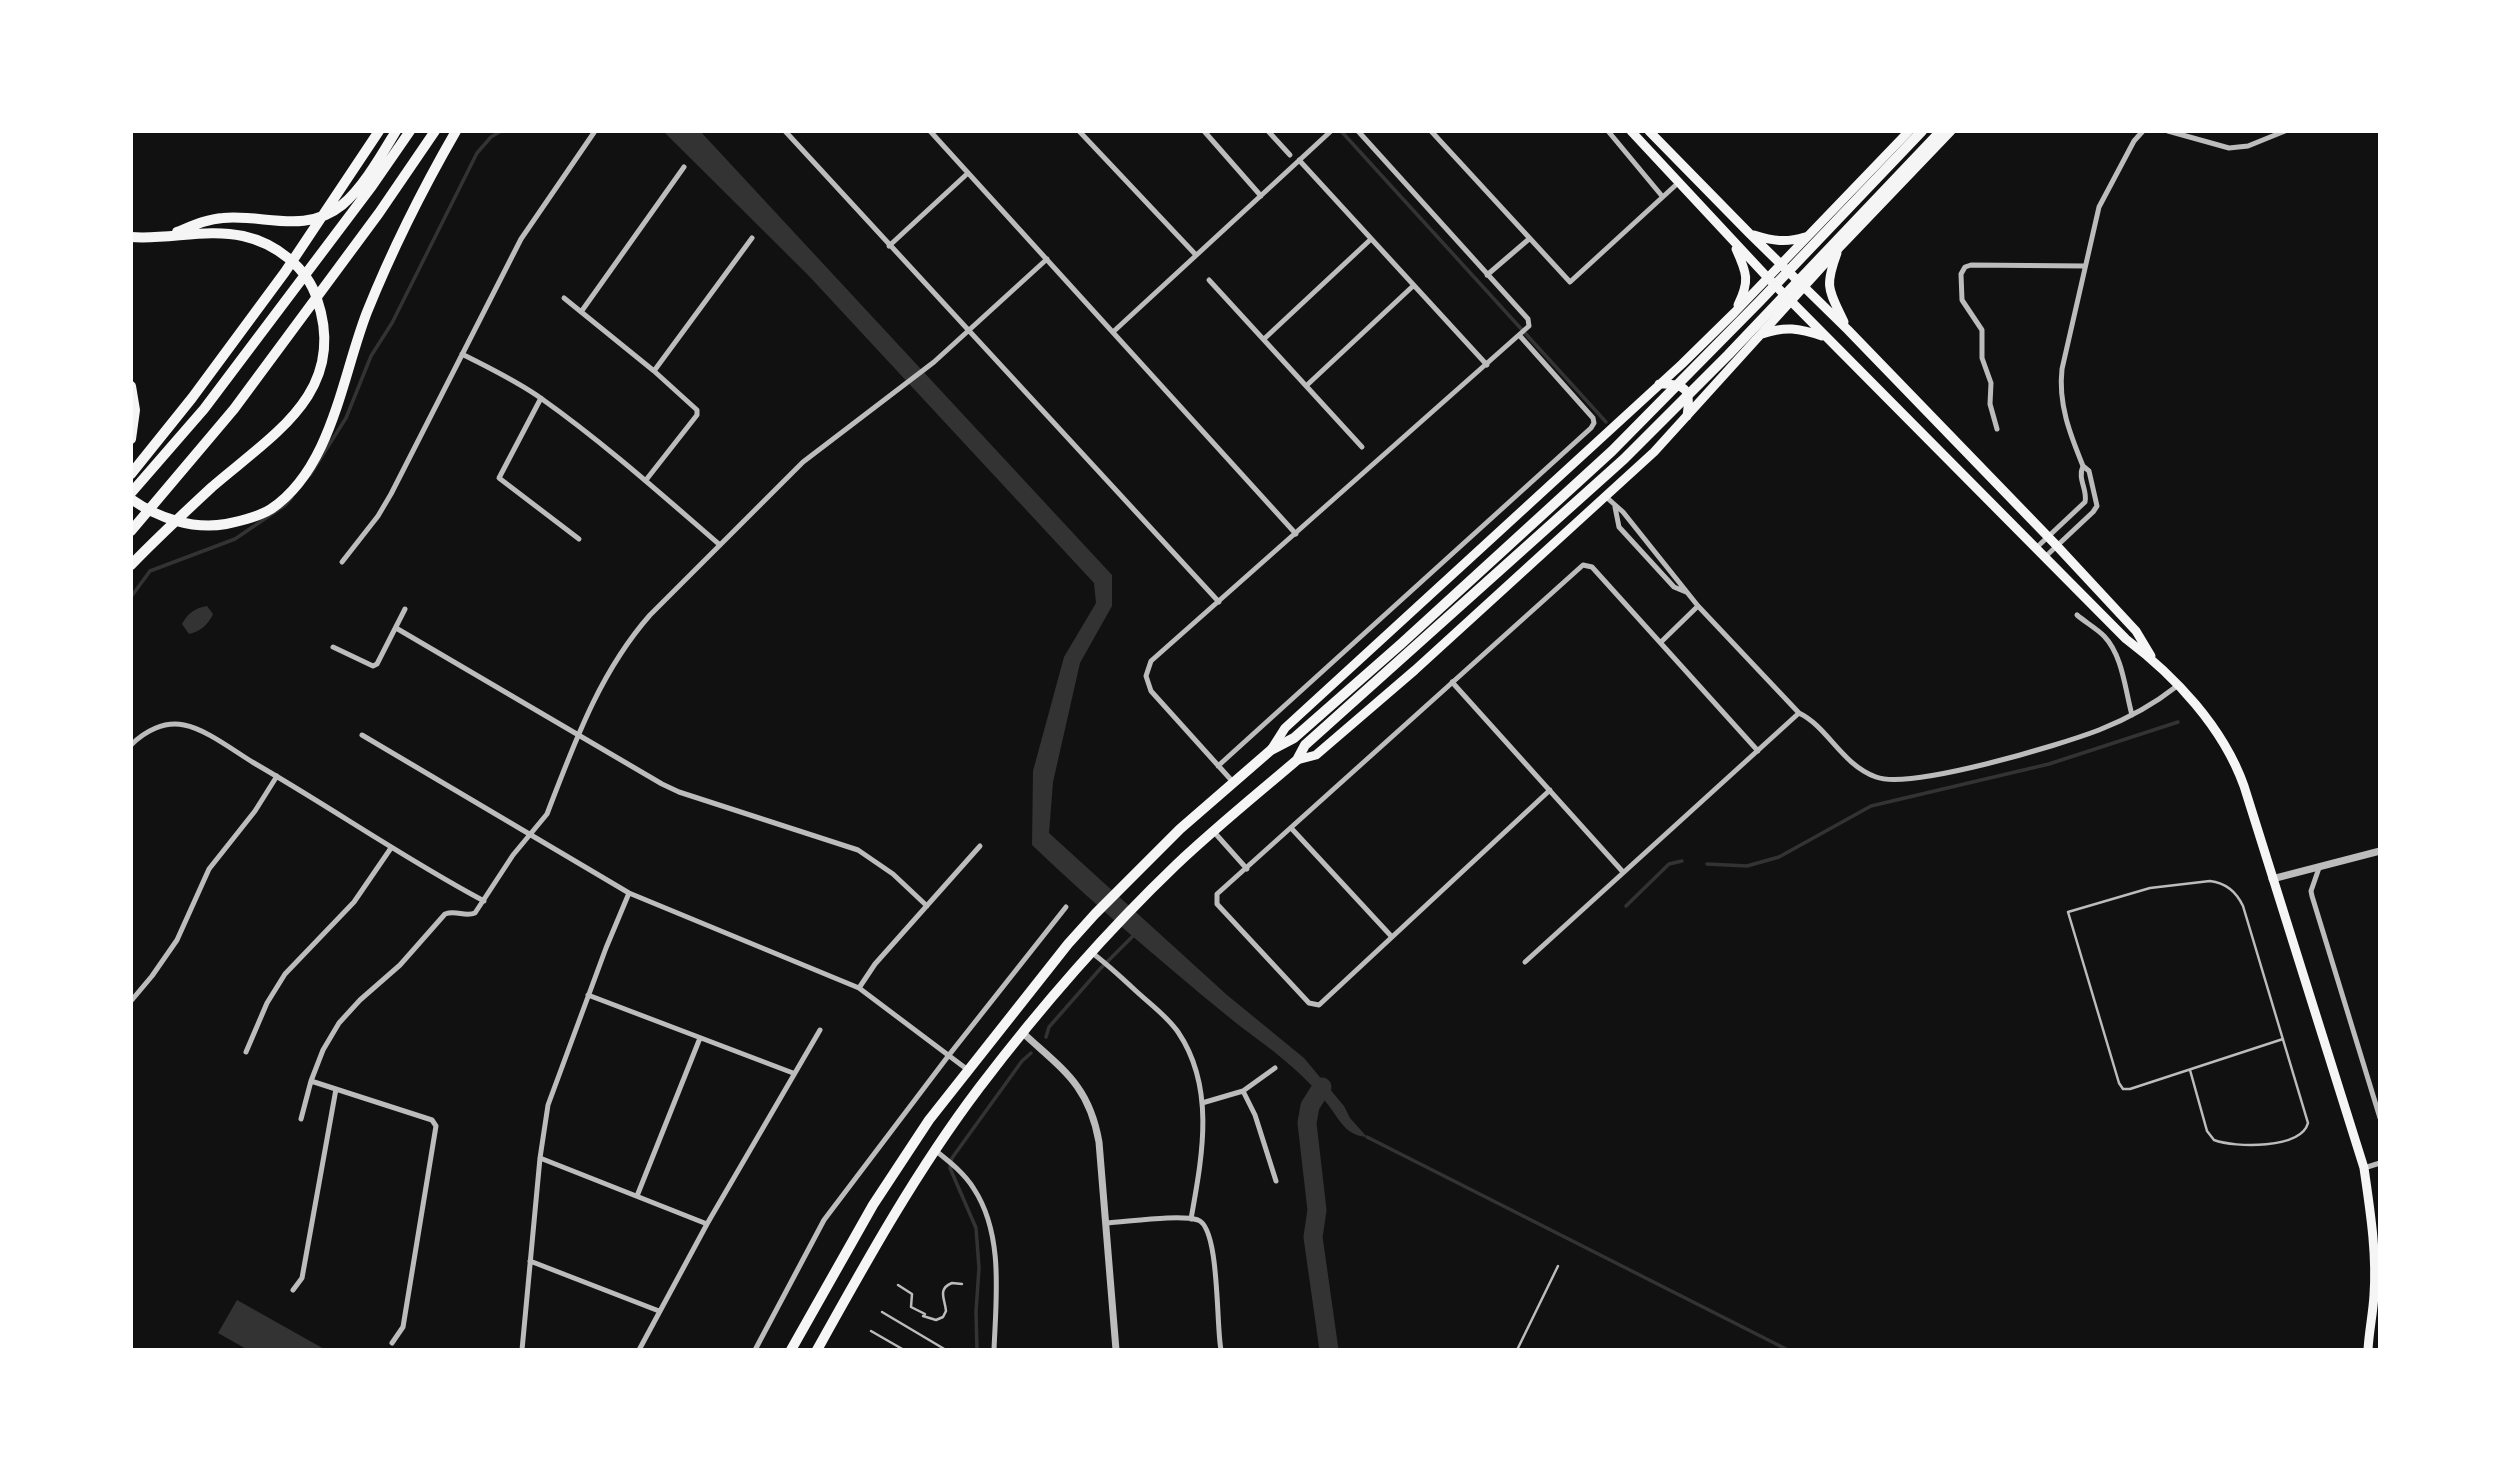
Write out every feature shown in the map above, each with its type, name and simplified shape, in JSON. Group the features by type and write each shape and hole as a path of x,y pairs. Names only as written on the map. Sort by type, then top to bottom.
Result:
{"highway":[{"path":"131,474 192,398 285,272 379,131"},
{"path":"167,236 202,222 222,218 303,221 330,213 354,193 396,131"},
{"path":"131,493 204,409 372,186 410,131"},
{"path":"131,531 233,409 379,213 435,131"},
{"path":"131,499 158,514 187,524 215,526 244,520 270,509 308,473 323,442 367,314 400,237 456,131"},
{"path":"791,1350 873,1205 929,1120 1068,944 1095,914 1233,783 1271,750 1294,738 1401,644 1656,407 1922,131"},
{"path":"817,1350 879,1240 978,1089 1091,952 1144,896 1297,760 1305,745 1580,499 1670,414 1941,131"},
{"path":"131,237 210,233 257,240 284,255 306,278 315,291 325,324 323,357 315,385 296,415 213,487 131,565"},
{"path":"131,386 135,410 131,439"}],"main road":[{"path":"1630,131 1768,278 2126,639 2154,660"},
{"path":"1649,131 1849,330 2136,631 2154,660 2209,723 2239,771 2364,1168 2374,1265 2368,1350"},
{"path":"1271,750 1285,729 1579,460 1734,313 1909,131"},
{"path":"1297,760 1316,755 1415,670 1654,452 1839,248 1951,131"},
{"path":"1749,233 1777,242 1809,236"},
{"path":"1732,241 1746,275 1743,294 1734,313"},
{"path":"1839,248 1830,274 1829,289 1849,330"},
{"path":"1759,335 1788,327 1827,337"},
{"path":"1659,383 1675,383 1688,393 1687,416"}],"street":[{"path":"342,562 385,505 521,239 595,131"},
{"path":"785,131 1219,602"},
{"path":"930,131 1296,534"},
{"path":"1079,131 1196,255"},
{"path":"1203,131 1261,196"},
{"path":"1268,131 1290,155"},
{"path":"1112,332 1331,131"},
{"path":"1233,783 1151,691 1146,676 1151,661 1527,329 1528,319 1358,131"},
{"path":"1431,131 1570,282 1678,183"},
{"path":"1608,131 1662,197"},
{"path":"2045,557 2094,512 2097,506 2089,471 2083,466 2068,429 2061,388 2063,369 2099,207 2134,141 2143,131"},
{"path":"2168,131 2229,148 2239,148 2285,131"},
{"path":"1299,160 1487,365"},
{"path":"581,312 684,167"},
{"path":"889,246 968,173"},
{"path":"654,371 752,238"},
{"path":"1488,275 1529,239"},
{"path":"1264,339 1370,240"},
{"path":"301,1119 311,1081 323,1051 347,1013 400,965 445,914 475,913 513,855 547,814 578,733 613,666 638,628 803,462 934,362 1047,259"},
{"path":"1997,429 1990,404 1991,383 1982,358 1982,330 1962,300 1961,274 1965,267 1971,265 2085,266"},
{"path":"1209,280 1362,447"},
{"path":"1306,386 1413,286"},
{"path":"564,298 695,407 697,414 646,480"},
{"path":"1218,766 1591,428 1593,418 1520,336"},
{"path":"462,354 508,377 541,398 646,480 720,545"},
{"path":"541,398 499,478 579,539"},
{"path":"2036,548 2085,502 2080,473 2083,466"},
{"path":"1605,495 1623,512 1686,592 1799,713 1812,722 1851,763 1872,776 1897,780 1926,777 1992,762 2099,730 2156,703 2177,686"},
{"path":"1615,507 1619,527 1674,587 1686,592"},
{"path":"1550,790 1317,1006 1309,1003 1217,904 1217,894 1586,564 1592,567 1661,642 1758,751"},
{"path":"1661,642 1699,606"},
{"path":"333,648 373,666 405,609"},
{"path":"2077,615 2103,635 2111,645 2132,715"},
{"path":"396,628 578,733 645,775 679,792 858,850 892,874 927,906"},
{"path":"1452,682 1623,872"},
{"path":"1525,962 1799,713"},
{"path":"131,745 155,727 183,724 194,728 277,776 391,848 484,901"},
{"path":"362,735 629,894 859,988 968,1070"},
{"path":"131,1001 177,940 209,869 255,811 277,776"},
{"path":"1292,829 1392,937"},
{"path":"1214,831 1247,869"},
{"path":"859,988 876,964 980,846"},
{"path":"246,1052 267,1003 285,974 354,902 391,848"},
{"path":"2272,879 2380,851"},
{"path":"2319,868 2311,891 2380,1118"},
{"path":"522,1350 540,1158 552,1090 629,894"},
{"path":"755,1350 824,1220 1066,907"},
{"path":"1091,952 1167,1019 1178,1032 1197,1074 1203,1129 1200,1169 1191,1219"},
{"path":"589,995 793,1073"},
{"path":"639,1350 707,1224 820,1030"},
{"path":"1023,1033 1071,1078 1086,1096 1095,1120 1116,1350"},
{"path":"637,1196 700,1038"},
{"path":"1202,1103 1243,1091 1275,1068"},
{"path":"311,1081 432,1120 436,1126 403,1327 392,1343"},
{"path":"293,1290 302,1278 336,1089"},
{"path":"1243,1091 1255,1115 1276,1181"},
{"path":"936,1151 975,1189 989,1221 995,1261 994,1350"},
{"path":"540,1158 707,1224"},
{"path":"2364,1168 2380,1163"},
{"path":"1106,1223 1191,1219 1205,1225 1209,1233 1215,1270 1221,1350"},
{"path":"530,1261 659,1311"},
{"path":"2369,1336 2380,1334"}],"lane":[{"path":"2190,1070 2207,1131 2214,1140 2262,1145 2302,1135 2308,1123 2283,1039 2243,906 2234,892 2228,886 2210,881 2150,888 2068,912 2104,1037 2123,1089 2283,1039"},
{"path":"1517,1350 1558,1266"},
{"path":"898,1285 912,1294 911,1307 936,1320 943,1317 946,1311 942,1296 944,1289 952,1283 962,1284"},
{"path":"881,1312 946,1350"},
{"path":"871,1331 904,1349"}],"shaded area":[{"path":"663,131 700,131 1112,575 1112,606 1080,663 1053,782 1049,833 1227,995 1304,1058 1367,1137 1347,1129 1319,1094 1291,1066 1151,952 1032,845 1033,771 1064,657 1096,603 1094,583 808,275"},
{"path":"207,606 213,614 209,621 201,629 189,634 182,624 184,620 192,612"},
{"path":"237,1300 326,1350 248,1350 218,1333"}],"waterway":[{"path":"310,475 346,418 371,356 392,323 477,153 491,137 501,131"},
{"path":"1341,131 1606,422"},
{"path":"131,597 150,571 235,539 285,505 292,497"},
{"path":"1707,864 1747,866 1779,857 1871,806 2049,764 2178,722"},
{"path":"1626,906 1669,864 1682,861"},
{"path":"1046,1037 1049,1027 1135,934"},
{"path":"977,1350 979,1268 976,1228 950,1168 952,1158 1022,1061 1031,1053"},
{"path":"1322,1087 1310,1106 1307,1123 1317,1210 1313,1237 1329,1350"},
{"path":"1367,1137 1788,1350"}]}
